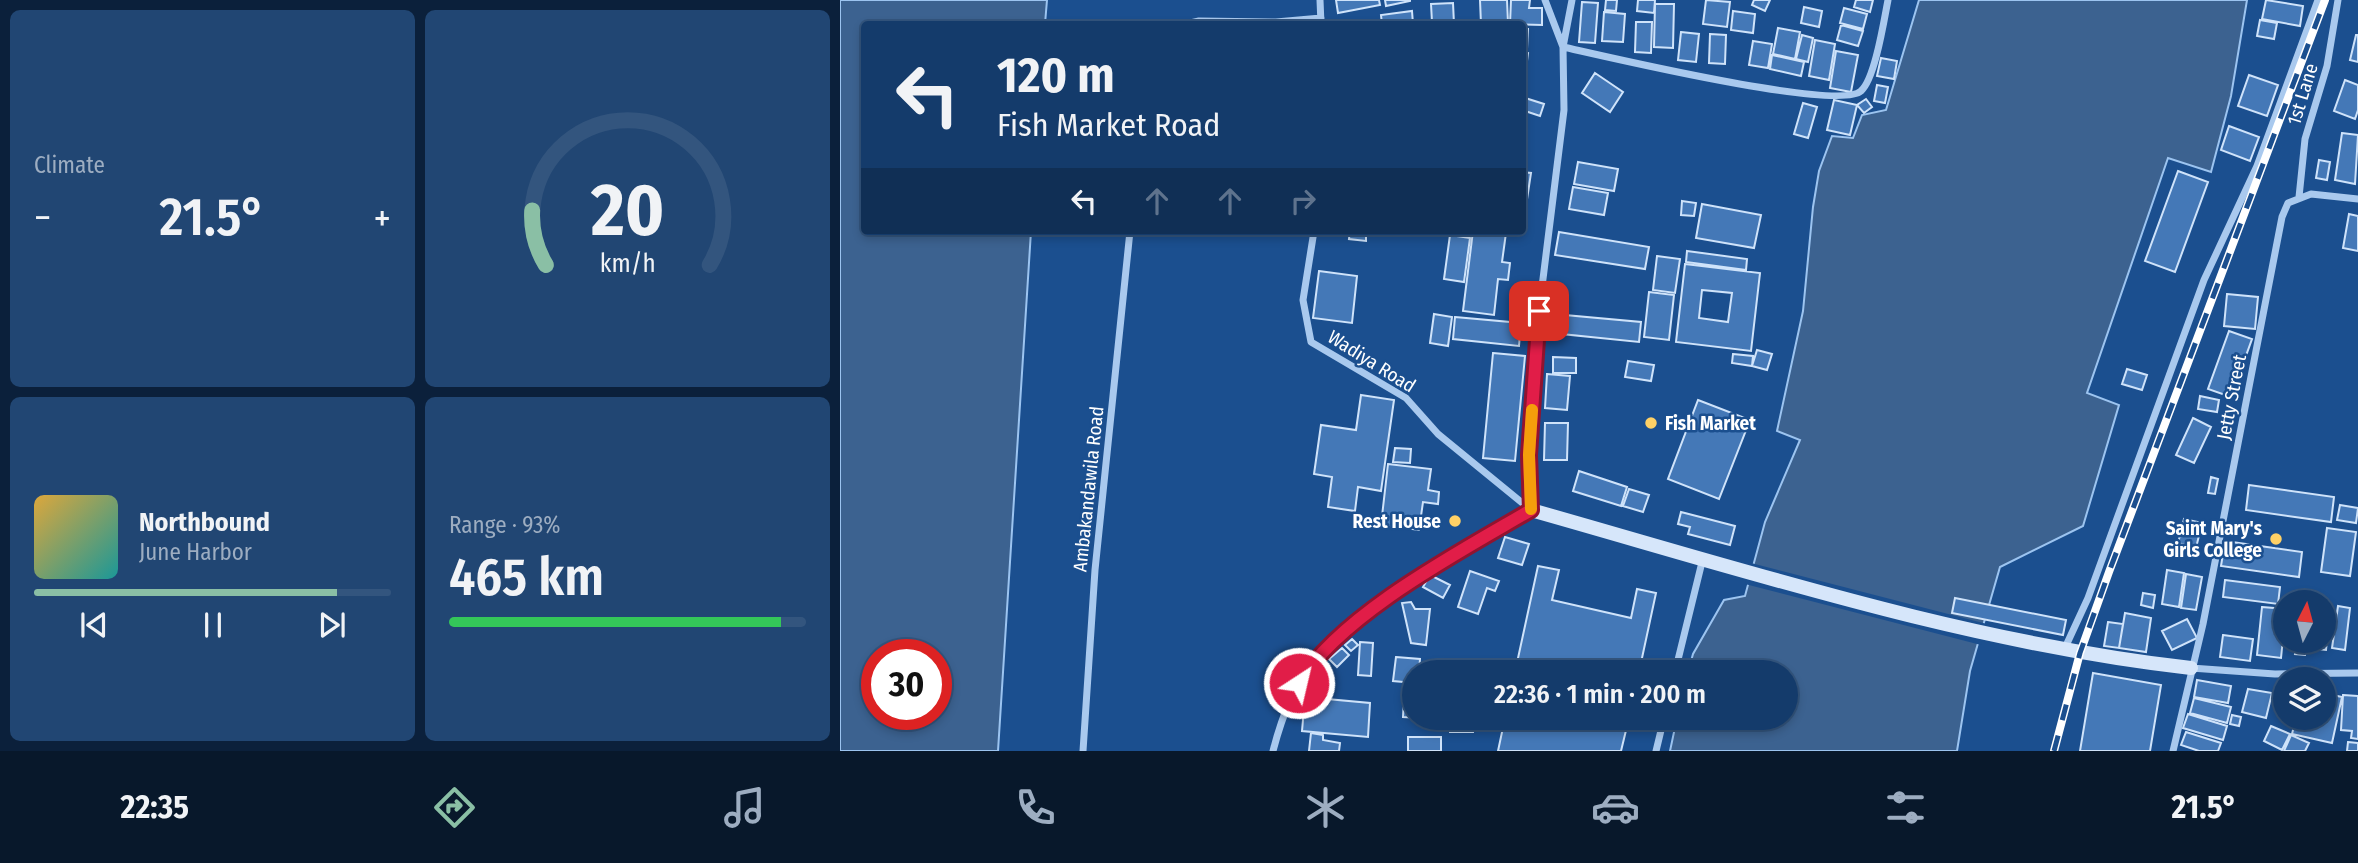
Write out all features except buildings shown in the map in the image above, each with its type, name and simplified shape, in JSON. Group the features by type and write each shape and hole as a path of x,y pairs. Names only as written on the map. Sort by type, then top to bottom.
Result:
{"street":[{"path":"1320,0 1321,21"},
{"path":"1545,0 1563,47"},
{"path":"1531,510 1530,442 1539,311 1564,110 1563,47 1572,0"},
{"path":"1563,47 1691,75 1811,96 1856,96 1864,90 1870,74 1888,0"},
{"path":"2064,650 2093,585 2204,280 2258,166 2318,0"},
{"name":"1st Lane","path":"2299,197 2305,139 2327,66 2338,0"},
{"path":"2299,197 2311,194 2358,199"},
{"name":"Jetty Street","path":"2173,751 2203,624 2282,217 2288,203 2299,197"},
{"name":"Ambakandawila Road","path":"1083,751 1095,569 1130,235"},
{"name":"Wadiya Road","path":"1313,235 1303,300 1311,342 1406,398 1438,433 1531,510"},
{"path":"1273,751 1287,705 1311,663 1329,645 1388,599 1440,564 1531,510 1739,570 1996,636 2064,650 2191,668 2275,674 2358,673"},
{"path":"1678,660 1703,558"},
{"path":"1656,751 1661,730"}],"water":[{"path":"840,0 1047,0 1045,21 861,21 861,235 1031,235 998,751 840,751"},
{"path":"1919,0 2247,0 2231,96 2211,172 2168,158 2087,393 2119,405 2083,526 2000,567 1970,671 1957,751 1670,751 1674,730 1798,730 1798,660 1691,660 1724,600 1745,596 1765,522 1800,440 1777,431 1803,311 1819,171 1832,136 1853,138 1862,115 1886,110"}],"pier":[{"path":"1751,563 1987,624 1981,645 1745,584"}],"railway":[{"path":"2054,751 2080,653 2109,572 2325,0"}],"slow traffic":[{"path":"1531,509 1529,455 1532,410"}],"place":[{"name":"Fish Market","path":"1651,423"},
{"name":"Rest House","path":"1455,521"},
{"name":"Saint Mary's Girls College","path":"2276,539"}],"route":[{"path":"1299,683 1311,663 1349,628 1440,564 1531,510 1529,455 1539,311"}]}
